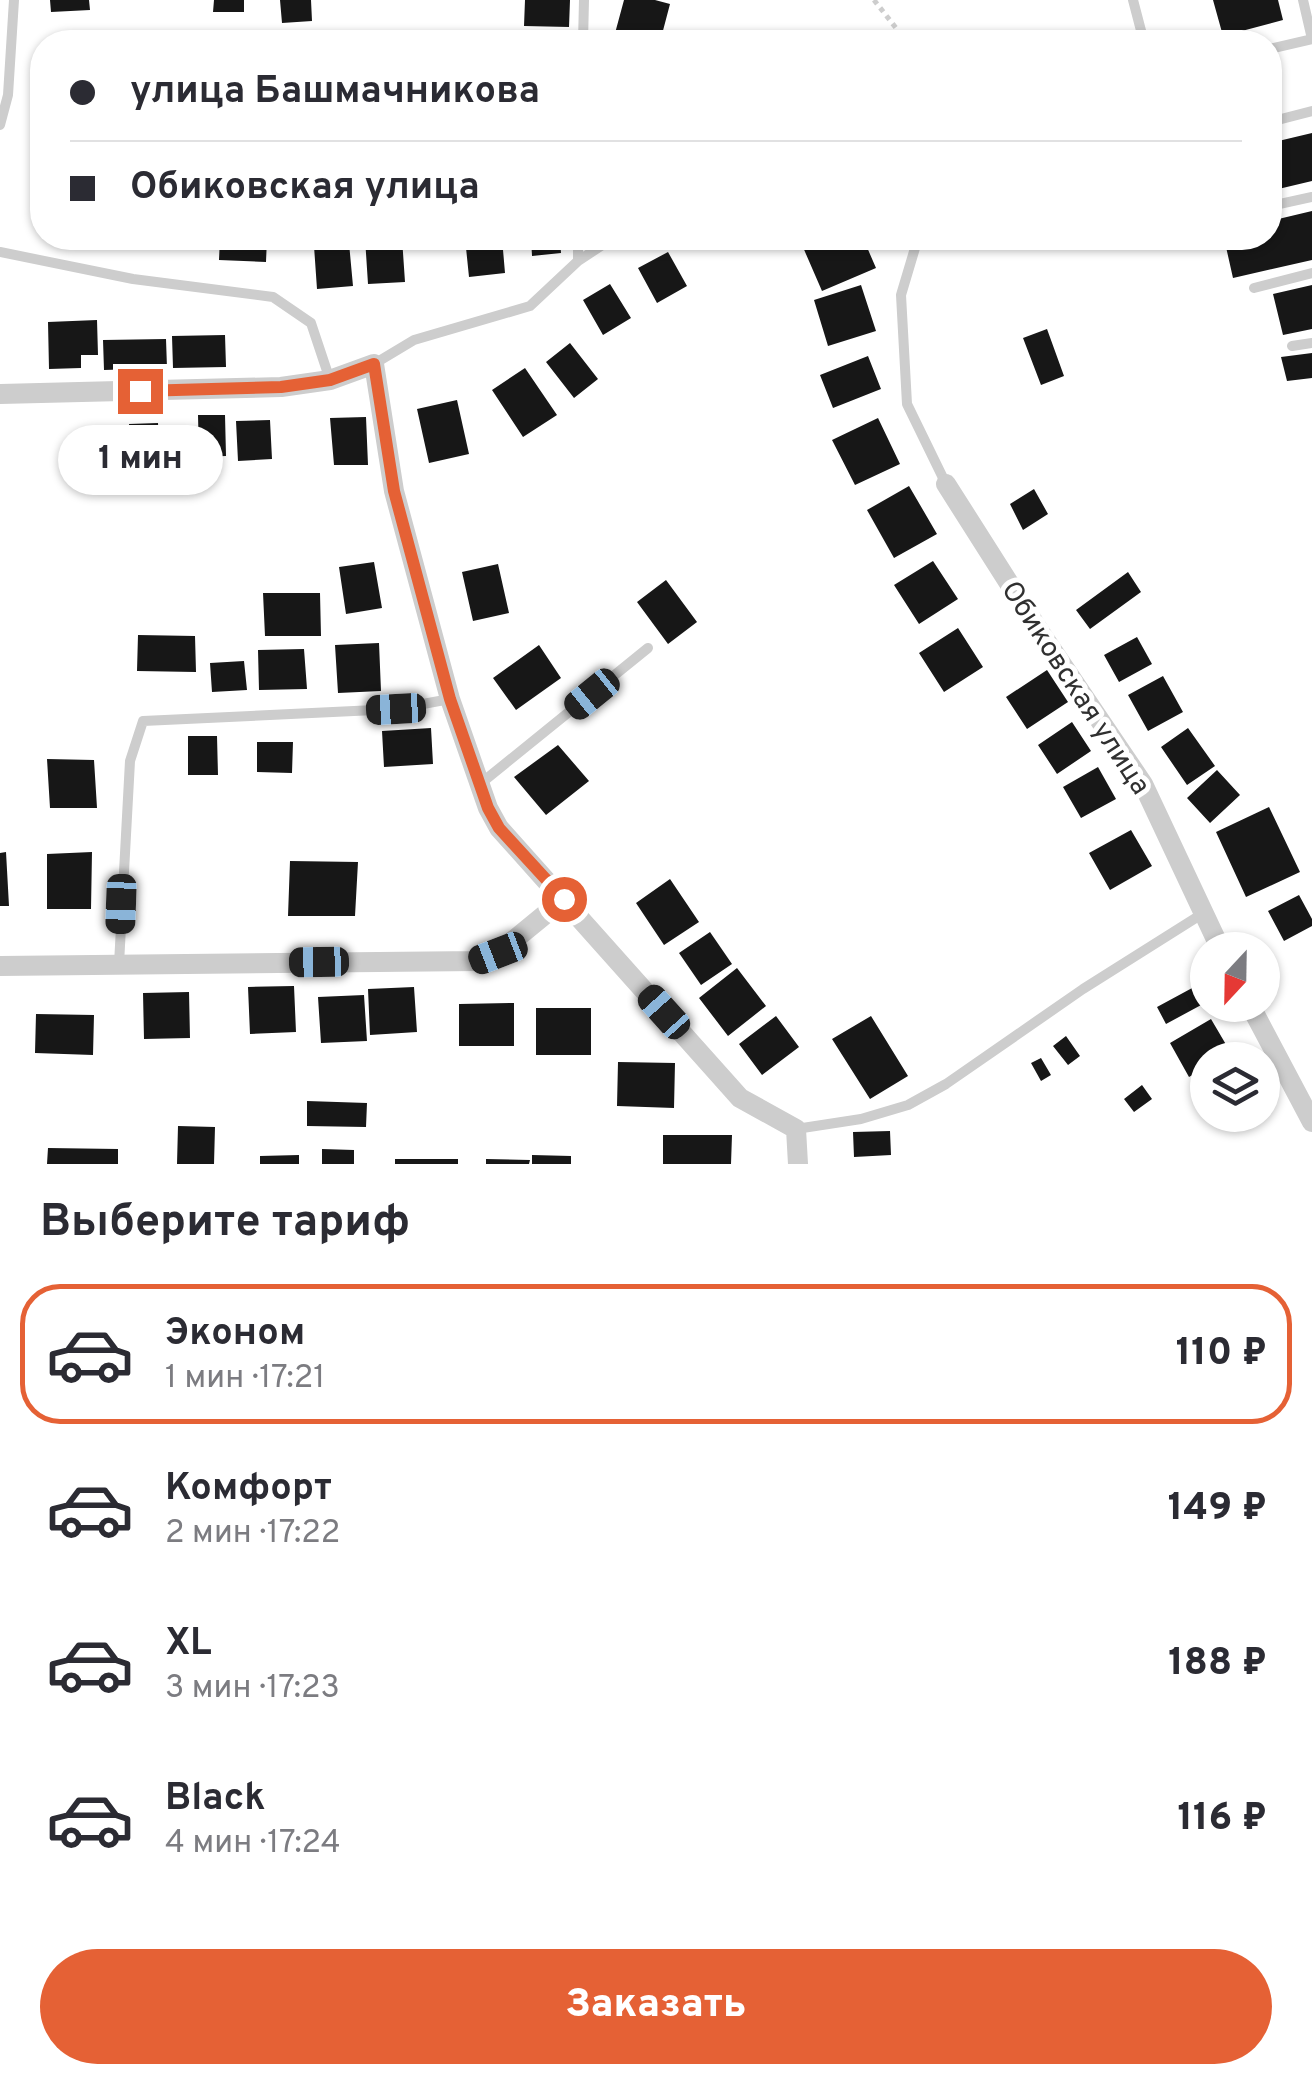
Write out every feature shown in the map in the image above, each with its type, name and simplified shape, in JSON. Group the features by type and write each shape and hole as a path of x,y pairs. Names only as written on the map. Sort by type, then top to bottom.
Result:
{"street":[{"path":"0,394 281,387 330,380 374,364 394,491 450,699 499,828 740,1098 796,1129 798,1164"},
{"name":"Обиковская улица","path":"946,484 1143,784 1212,932"},
{"path":"0,966 478,961 498,953 564,899"},
{"path":"1259,1022 1312,1122"}],"lane":[{"path":"0,125 8,95 14,0"},
{"path":"583,30 584,0"},
{"path":"1133,0 1141,30"},
{"path":"1282,45 1312,39 1303,0"},
{"path":"1282,119 1312,111"},
{"path":"1282,203 1312,197"},
{"path":"578,250 578,261"},
{"path":"374,364 414,340 530,306 595,250"},
{"path":"914,250 901,295 907,404 946,484"},
{"path":"0,252 133,279 273,298 311,323 330,380"},
{"path":"1254,288 1312,273"},
{"path":"1292,346 1312,343"},
{"path":"480,784 648,648"},
{"path":"120,964 130,761 143,721 396,709 450,699"},
{"path":"796,1129 861,1120 908,1105 1202,914"}],"path":[{"path":"874,0 898,30"}],"building":[{"path":"50,0 89,0 90,10 51,12"},
{"path":"214,0 244,0 244,12 213,12"},
{"path":"280,0 311,0 312,21 282,23"},
{"path":"525,0 570,0 569,27 524,26"},
{"path":"624,0 670,4 663,30 616,30"},
{"path":"1213,0 1278,0 1283,20 1246,30 1221,30"},
{"path":"1312,133 1312,181 1282,188 1282,140"},
{"path":"1312,211 1312,260 1233,278 1227,250 1282,250 1282,218"},
{"path":"219,250 266,250 266,262 219,260"},
{"path":"314,250 350,250 353,286 317,289"},
{"path":"366,250 403,250 405,282 368,284"},
{"path":"466,250 503,250 505,273 469,277"},
{"path":"532,250 561,250 561,253 532,256"},
{"path":"804,250 868,250 876,268 822,291"},
{"path":"668,252 687,286 657,303 638,268"},
{"path":"610,284 631,318 603,335 583,300"},
{"path":"861,285 876,331 828,346 814,300"},
{"path":"1312,285 1312,329 1283,335 1273,294"},
{"path":"97,320 98,355 81,355 81,368 49,369 48,322"},
{"path":"1047,329 1064,376 1041,385 1023,338"},
{"path":"225,335 226,367 173,368 172,336"},
{"path":"166,339 167,368 104,370 103,340"},
{"path":"570,343 598,379 574,398 546,362"},
{"path":"1312,353 1312,378 1287,381 1281,357"},
{"path":"868,356 881,389 833,408 820,375"},
{"path":"525,368 557,415 523,437 492,390"},
{"path":"457,400 469,454 429,463 417,409"},
{"path":"198,415 225,415 226,456 199,457"},
{"path":"366,417 368,465 334,465 330,418"},
{"path":"878,418 900,464 855,485 832,440"},
{"path":"270,420 272,459 238,461 236,421"},
{"path":"158,423 160,474 132,477 129,424"},
{"path":"909,486 937,534 894,558 867,510"},
{"path":"1034,489 1048,514 1023,530 1010,504"},
{"path":"933,561 958,599 919,624 894,585"},
{"path":"374,562 382,608 346,614 339,567"},
{"path":"498,564 509,613 473,621 462,572"},
{"path":"1128,572 1141,592 1090,629 1076,610"},
{"path":"666,580 697,622 668,644 637,602"},
{"path":"263,593 320,593 321,636 265,636"},
{"path":"958,628 983,667 944,692 919,653"},
{"path":"138,635 195,636 196,672 137,671"},
{"path":"1137,637 1152,664 1119,682 1104,655"},
{"path":"379,643 381,691 338,693 335,645"},
{"path":"539,645 561,678 516,710 493,678"},
{"path":"304,649 307,689 259,690 258,650"},
{"path":"244,661 247,690 212,692 210,663"},
{"path":"1047,670 1068,702 1027,729 1006,697"},
{"path":"1163,676 1183,712 1148,731 1128,695"},
{"path":"1072,722 1091,751 1057,774 1038,745"},
{"path":"431,728 433,764 384,767 382,731"},
{"path":"1188,728 1215,766 1187,785 1161,747"},
{"path":"188,736 217,736 218,775 188,775"},
{"path":"257,742 293,742 292,773 257,772"},
{"path":"558,745 589,781 546,815 514,777"},
{"path":"47,759 94,760 97,808 50,808"},
{"path":"1098,767 1116,799 1081,818 1063,787"},
{"path":"1217,770 1240,795 1210,823 1187,798"},
{"path":"1269,807 1300,872 1246,897 1216,832"},
{"path":"1131,830 1152,866 1110,890 1089,853"},
{"path":"6,852 9,906 0,906 0,853"},
{"path":"92,852 91,909 47,909 47,854"},
{"path":"290,861 358,862 355,916 288,916"},
{"path":"670,879 699,922 664,945 636,903"},
{"path":"1299,895 1312,926 1284,941 1268,911"},
{"path":"710,932 732,964 701,985 679,953"},
{"path":"737,968 766,1006 728,1036 699,998"},
{"path":"294,986 296,1032 250,1034 248,987"},
{"path":"414,987 417,1032 370,1035 368,989"},
{"path":"1190,989 1190,1011 1166,1024 1157,1007"},
{"path":"189,992 190,1038 144,1039 143,993"},
{"path":"364,995 367,1041 321,1043 318,997"},
{"path":"514,1003 514,1046 459,1046 459,1004"},
{"path":"536,1008 591,1008 591,1055 536,1055"},
{"path":"36,1014 94,1015 93,1055 35,1053"},
{"path":"776,1016 799,1047 762,1075 739,1044"},
{"path":"871,1016 908,1076 870,1099 832,1039"},
{"path":"1206,1022 1213,1022 1225,1042 1190,1042 1189,1077 1170,1043"},
{"path":"1066,1036 1080,1056 1068,1065 1053,1046"},
{"path":"1041,1058 1051,1075 1041,1081 1031,1063"},
{"path":"618,1062 675,1063 674,1108 617,1106"},
{"path":"1142,1085 1152,1099 1134,1112 1124,1099"},
{"path":"307,1101 367,1103 366,1127 307,1126"},
{"path":"178,1126 215,1127 214,1164 177,1164"},
{"path":"890,1131 891,1155 854,1157 853,1132"},
{"path":"663,1135 732,1135 731,1164 663,1164"},
{"path":"48,1148 118,1149 118,1164 47,1164"},
{"path":"322,1149 354,1150 354,1164 322,1164"},
{"path":"299,1155 299,1164 260,1164 260,1156"},
{"path":"532,1155 571,1156 571,1164 532,1164"},
{"path":"395,1159 458,1159 458,1164 395,1164"},
{"path":"486,1159 530,1160 529,1164 486,1164"}],"route":[{"path":"140,391 281,387 330,380 374,364 394,491 450,699 488,808 499,828 564,899"}]}
